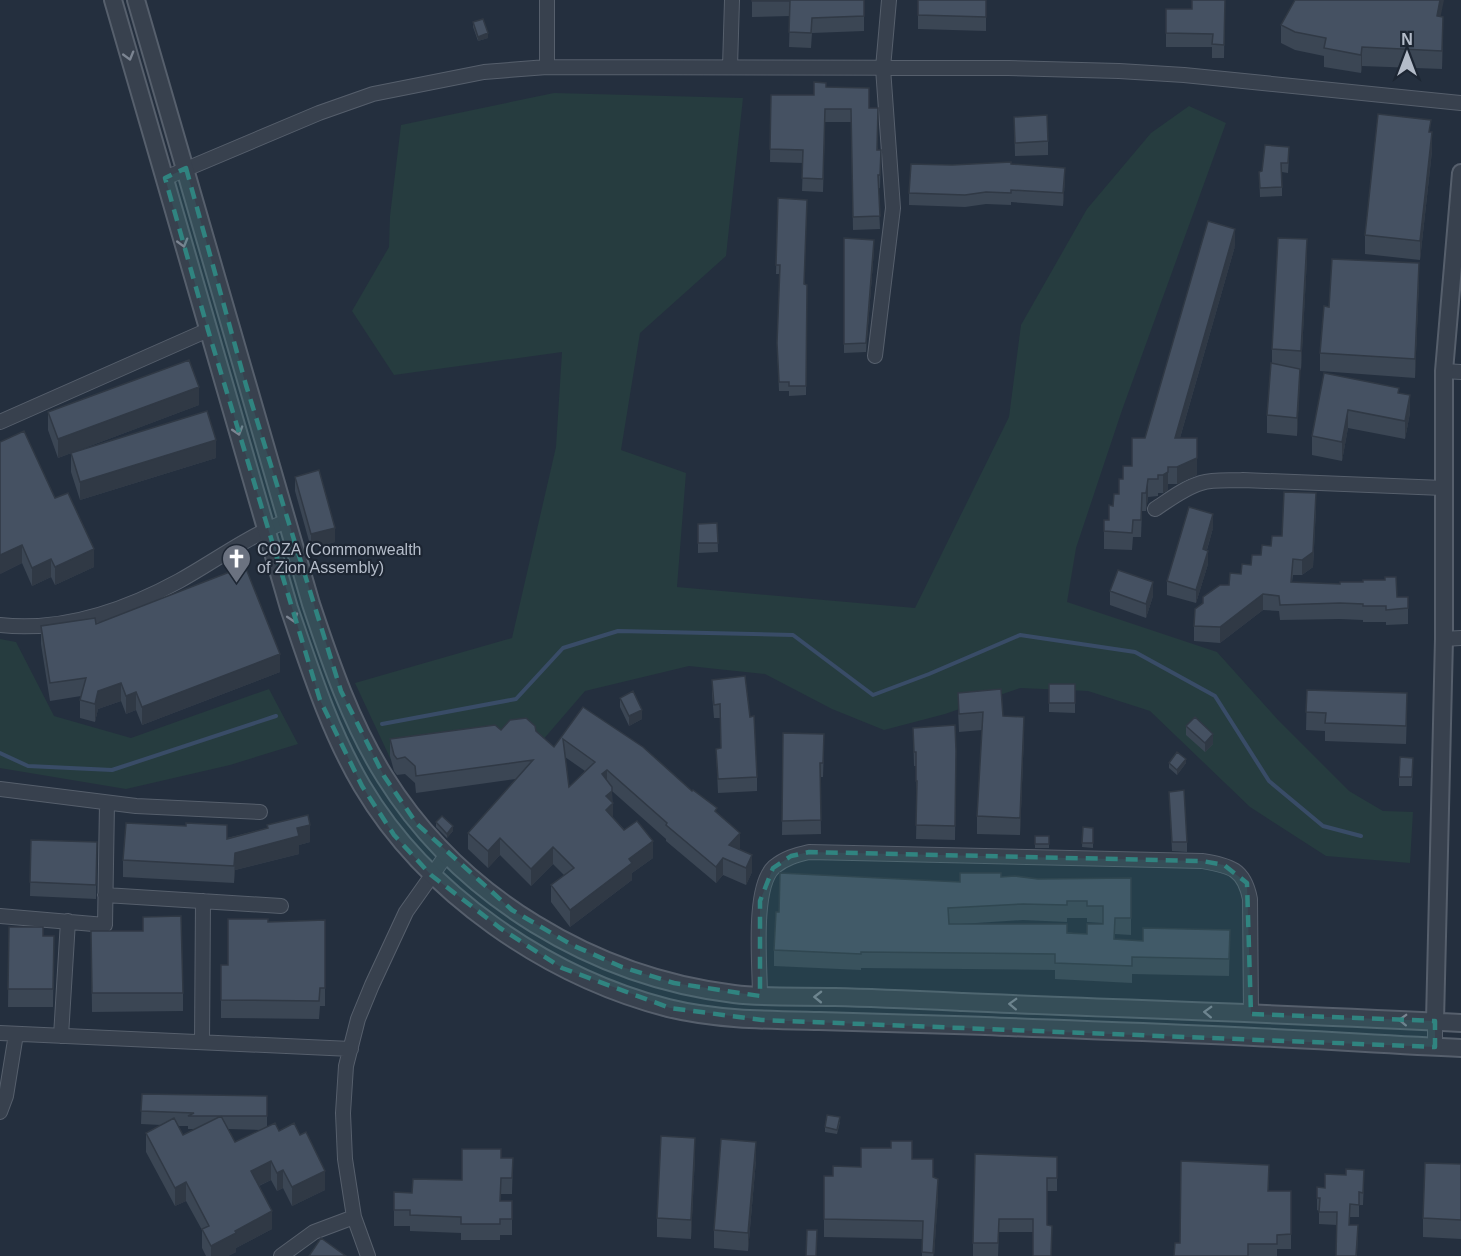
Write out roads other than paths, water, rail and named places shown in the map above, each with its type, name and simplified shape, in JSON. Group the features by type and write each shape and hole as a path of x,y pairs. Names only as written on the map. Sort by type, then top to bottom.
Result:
{"street":[{"path":"113,0 289,608 320,700 338,741 362,786 394,835 431,875 500,928 562,968 616,990 670,1008 762,1020 1252,1036 1461,1048"},
{"path":"136,0 286,521 341,691 384,776 417,824 466,872 512,910 572,945 622,966 674,983 733,994 905,999 1461,1023"},
{"path":"547,0 547,67"},
{"path":"730,67 732,0"},
{"path":"875,356 893,208 883,68 889,0"},
{"path":"165,178 319,113 373,94 484,72 547,67 1008,68 1184,75 1461,103"},
{"path":"1435,1047 1444,639 1444,371 1461,173"},
{"path":"0,422 208,330"},
{"path":"1444,371 1461,372"},
{"path":"1155,509 1185,490 1213,481 1244,480 1443,488"},
{"path":"0,625 17,627 80,621 135,603 179,581 267,529 286,521"},
{"path":"1444,639 1461,638"},
{"path":"0,789 136,806 260,812"},
{"path":"0,915 105,925 107,803"},
{"path":"760,996 760,901 763,885 773,868 790,856 809,852 1202,861 1224,865 1238,873 1247,883 1250,899 1251,1014"},
{"path":"368,1256 354,1217 345,1159 343,1113 346,1066 358,1019 406,912 447,854"},
{"path":"105,895 281,906"},
{"path":"202,1042 203,901"},
{"path":"61,1036 68,921"},
{"path":"0,1033 351,1049"},
{"path":"0,1112 6,1096 16,1034"},
{"path":"281,1256 314,1232 354,1217"}],"waterway":[{"path":"382,724 516,699 563,648 618,631 793,635 873,695 1020,635 1135,652 1215,696 1269,781 1323,826 1361,836"},
{"path":"0,753 28,766 112,770 276,716"}],"place":[{"name":"COZA (Commonwealth of Zion Assembly)","path":"236,584"}]}
